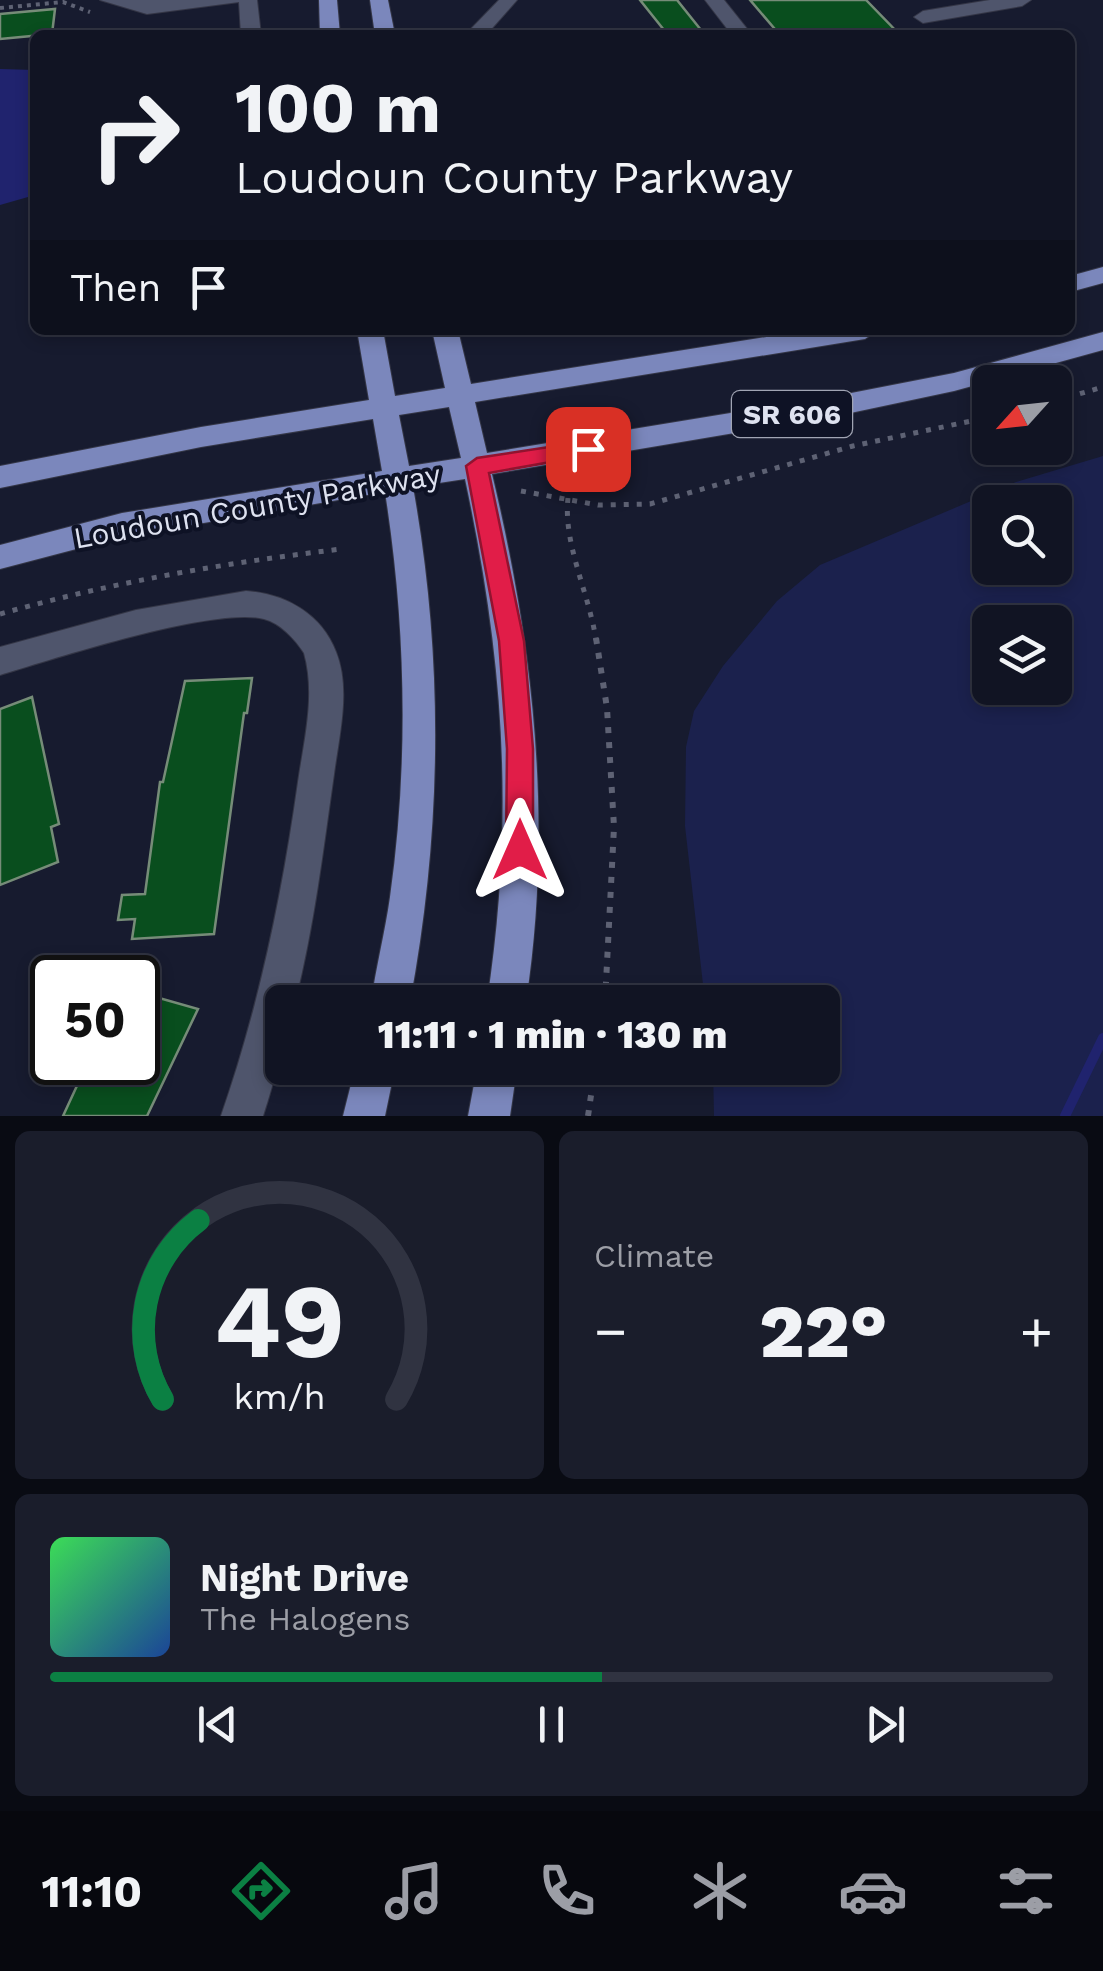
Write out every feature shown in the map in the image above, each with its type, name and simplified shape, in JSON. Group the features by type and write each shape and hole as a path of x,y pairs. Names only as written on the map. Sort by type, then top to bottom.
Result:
{"main road":[{"path":"328,0 330,30"},
{"path":"380,0 384,30"},
{"path":"1075,283 1103,276"},
{"path":"371,335 411,571 420,728 416,816 402,949 394,985"},
{"path":"446,335 512,641 520,749 520,850 509,985"},
{"name":"SR 606","path":"0,477 201,437 833,335"},
{"name":"Loudoun County Parkway","path":"0,557 122,525 860,402 971,378 1103,341"},
{"path":"364,1116 371,1085"},
{"path":"489,1116 494,1085"}],"street":[{"path":"109,0 147,8 230,0"},
{"path":"248,0 251,30"},
{"path":"480,30 508,0"},
{"path":"714,0 738,30"},
{"path":"905,0 933,30"},
{"path":"923,17 1022,0"},
{"path":"0,661 78,639 248,603 284,614 299,624 319,649 324,686 309,838 290,946 261,1063 242,1116"}],"path":[{"path":"1072,396 1103,386"},
{"path":"522,492 598,504 650,504 853,446 972,422"},
{"path":"568,498 565,525 590,601 607,708 614,827 606,985"},
{"path":"0,614 94,588 208,565 341,549"},
{"path":"588,1116 593,1085"}],"shaded area":[{"path":"0,69 30,70 30,196 0,205"},
{"path":"1103,456 1103,1116 714,1116 713,1085 840,1085 840,985 703,985 685,826 686,747 694,711 723,666 777,601 820,565 972,501 972,585 1072,585 1072,485 1009,485"}],"building":[{"path":"640,0 677,0 701,30 664,30"},
{"path":"750,0 866,0 895,30 776,30"},
{"path":"55,9 52,30 30,30 30,36 0,39 0,14"},
{"path":"252,678 214,934 132,939 135,919 118,920 122,895 145,894 160,782 185,681"},
{"path":"32,697 59,824 51,827 58,862 0,885 0,709"},
{"path":"160,998 198,1009 147,1116 63,1116 77,1085 160,1085"}],"waterway":[{"path":"1065,1116 1103,1038"}],"route":[{"path":"520,850 520,749 512,641 477,466 588,449"}]}
